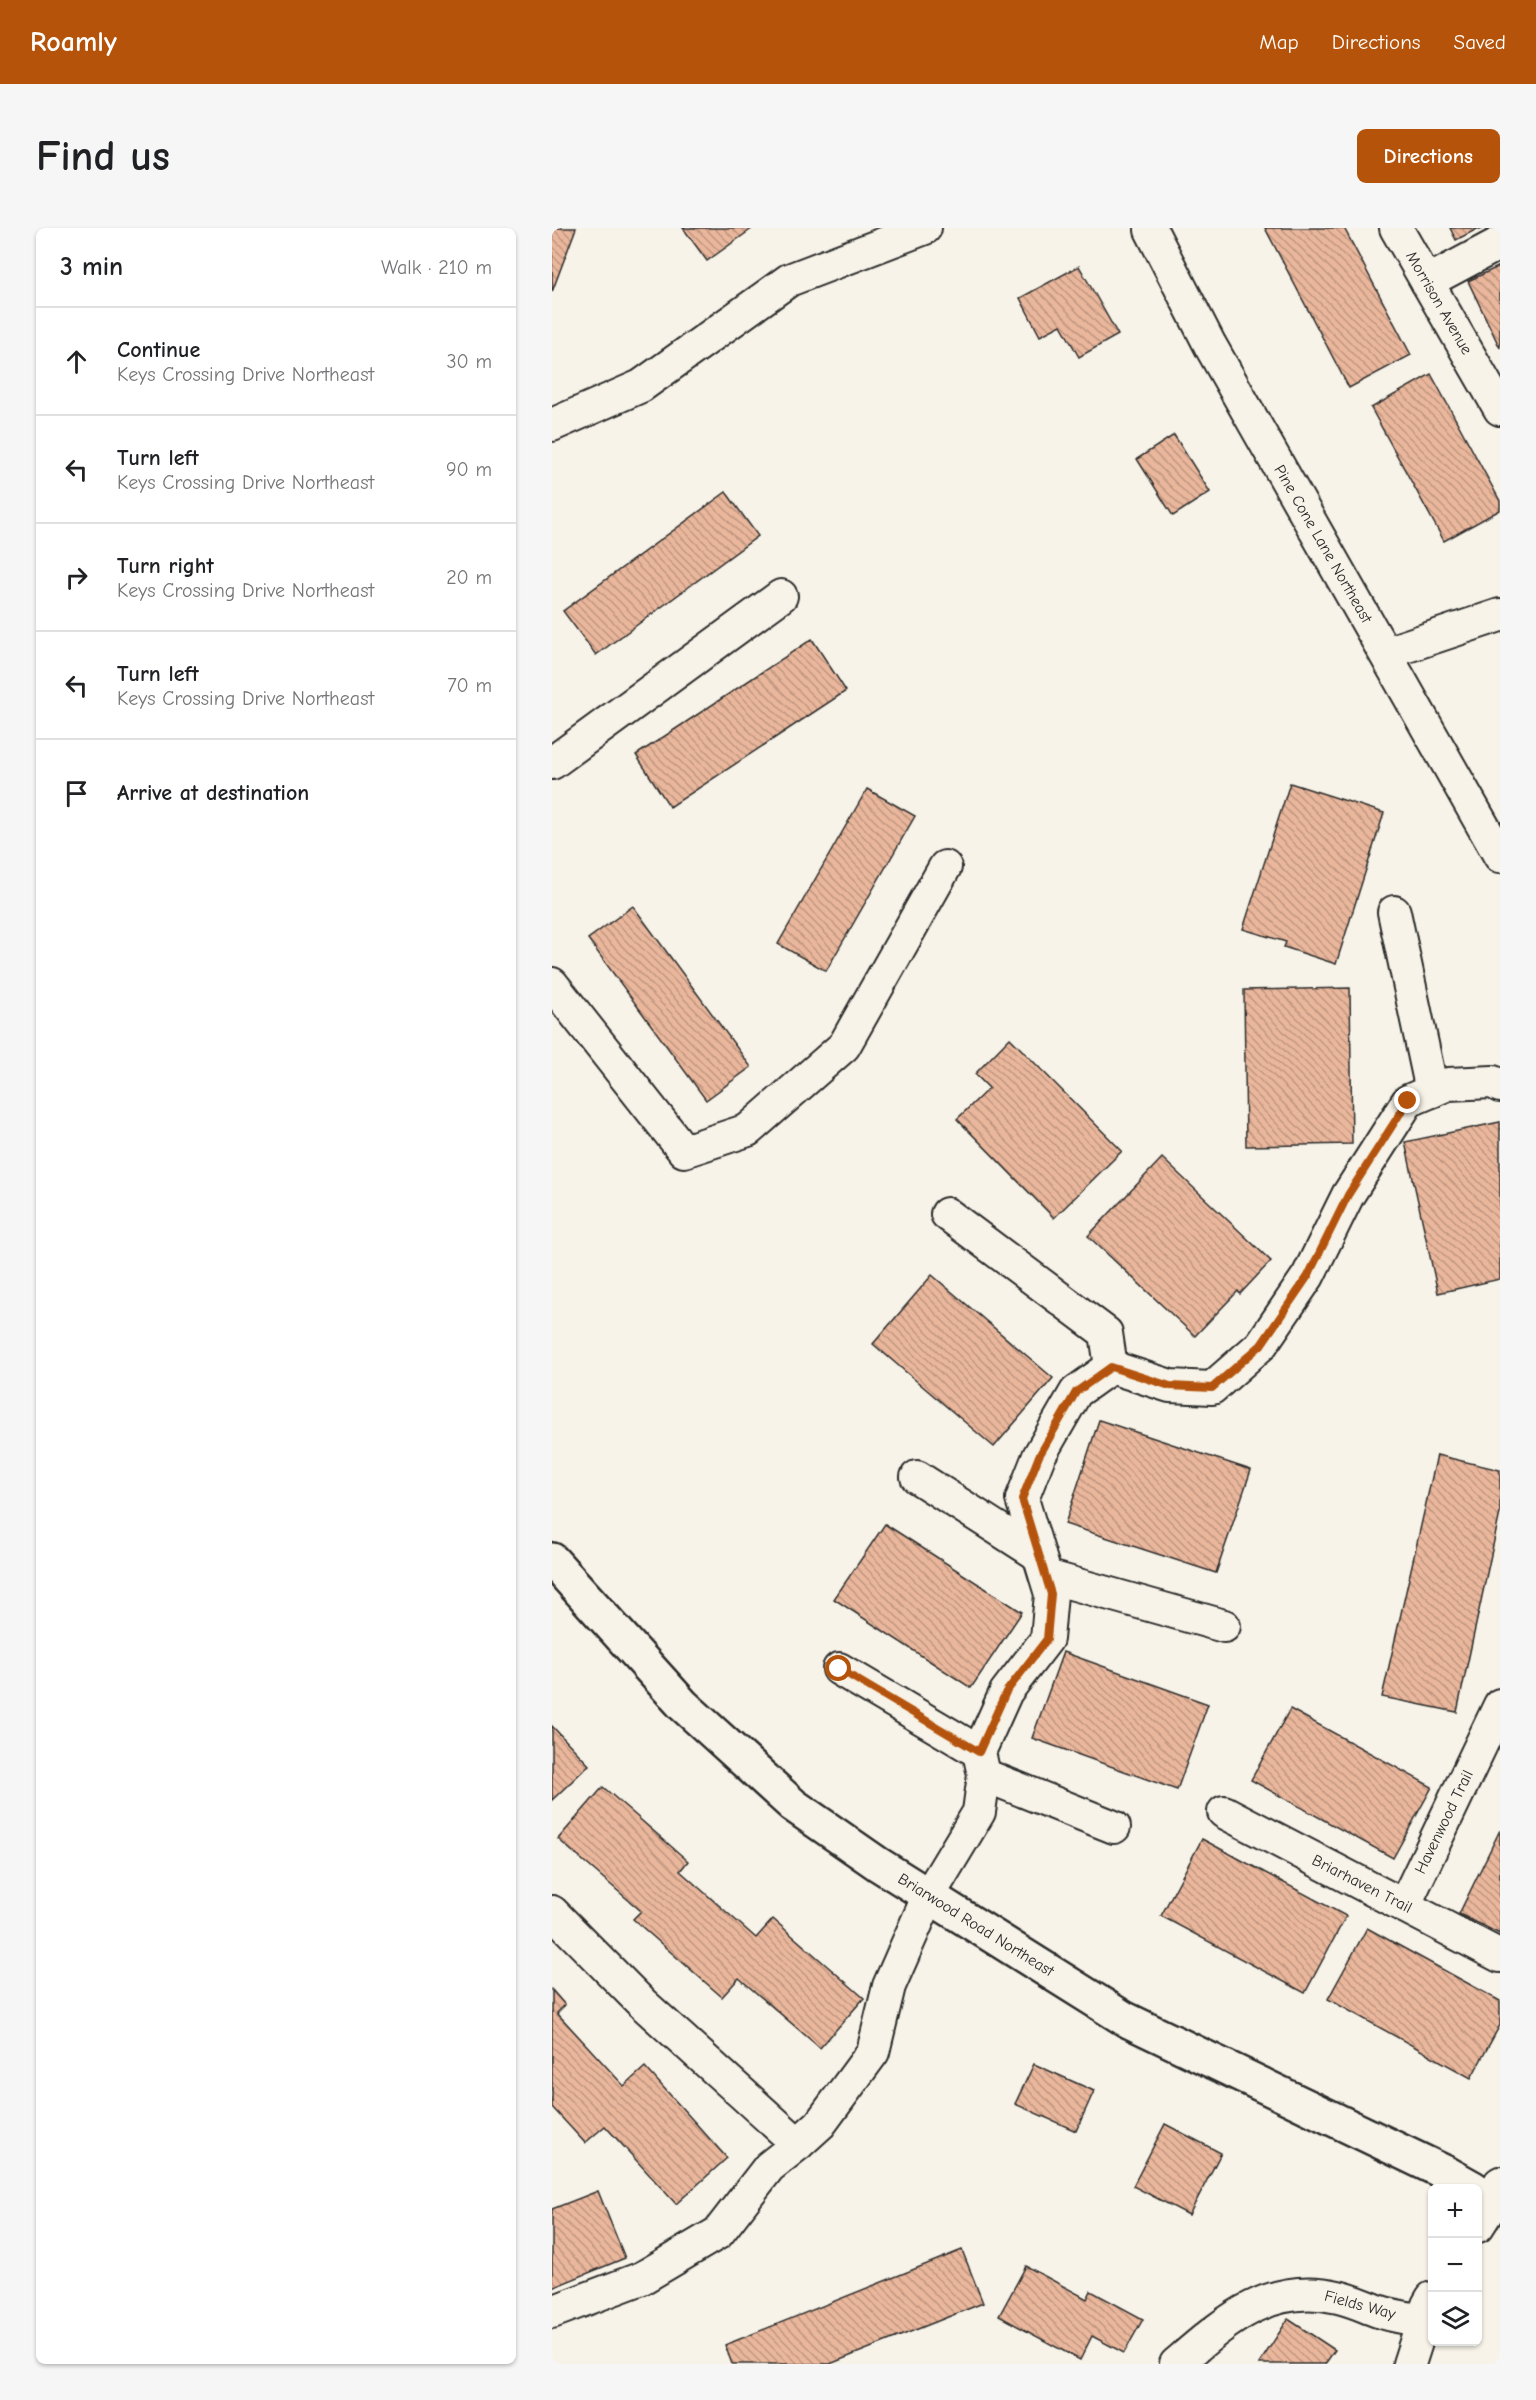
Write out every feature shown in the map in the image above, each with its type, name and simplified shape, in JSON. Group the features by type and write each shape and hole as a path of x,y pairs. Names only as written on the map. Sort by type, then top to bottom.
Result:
{"street":[{"path":"552,425 641,386 789,280 925,228"},
{"name":"Morrison Avenue","path":"1396,228 1500,409"},
{"name":"Pine Cone Lane Northeast","path":"1151,230 1210,345 1500,856"},
{"path":"1427,282 1500,243"},
{"path":"552,763 781,596"},
{"path":"1386,653 1500,615"},
{"path":"558,1004 684,1151 748,1130 844,1046 945,867"},
{"path":"1394,912 1432,1091"},
{"path":"1111,1367 1170,1386 1212,1388 1261,1345 1308,1276 1348,1195 1408,1101 1448,1084 1494,1082 1500,1086"},
{"path":"947,1214 1106,1333 1111,1367"},
{"path":"552,2312 642,2278 718,2233 769,2167 820,2124 873,2052 889,1986 929,1895 980,1812 981,1763 1006,1692 1047,1639 1051,1594 1022,1499 1039,1456 1076,1392 1111,1367"},
{"path":"917,1477 1043,1565 1224,1626"},
{"name":"Briarwood Road Northeast","path":"552,1560 682,1705 793,1805 878,1864 1125,2019 1448,2174 1487,2199"},
{"path":"839,1669 981,1763 1114,1827"},
{"name":"Havenwood Trail","path":"1404,1906 1500,1705"},
{"name":"Briarhaven Trail","path":"1224,1812 1500,1956"},
{"path":"552,1912 642,2003 798,2144"},
{"name":"Fields Way","path":"1176,2364 1232,2319 1251,2307 1299,2292 1336,2296 1378,2311 1428,2309"},
{"path":"1409,2364 1428,2309"}],"building":[{"path":"552,228 576,228 552,292"},
{"path":"683,228 753,228 707,261"},
{"path":"1265,228 1344,228 1411,355 1349,388"},
{"path":"1450,228 1479,228 1456,240"},
{"path":"1079,266 1118,335 1079,357 1061,325 1040,336 1020,298"},
{"path":"1500,266 1500,348 1468,281"},
{"path":"1431,374 1500,501 1500,510 1444,541 1371,408"},
{"path":"1174,435 1210,492 1173,516 1137,459"},
{"path":"726,492 758,536 596,655 563,611"},
{"path":"812,639 846,691 670,807 636,755"},
{"path":"1290,783 1384,813 1336,964 1284,947 1286,942 1243,929"},
{"path":"867,789 915,816 826,971 778,944"},
{"path":"633,906 751,1067 706,1100 588,939"},
{"path":"1350,988 1352,1144 1246,1146 1244,990"},
{"path":"1010,1038 1122,1151 1054,1218 957,1119 989,1088 975,1074"},
{"path":"1500,1122 1500,1279 1438,1293 1405,1142"},
{"path":"1162,1158 1271,1261 1240,1294 1238,1291 1195,1336 1088,1236"},
{"path":"932,1275 1053,1378 994,1447 873,1344"},
{"path":"1099,1420 1251,1470 1216,1573 1065,1524"},
{"path":"1437,1455 1500,1470 1500,1513 1457,1712 1382,1697"},
{"path":"885,1524 1022,1612 971,1688 834,1599"},
{"path":"1063,1652 1208,1704 1177,1790 1032,1738"},
{"path":"1290,1709 1432,1787 1393,1858 1251,1780"},
{"path":"552,1726 589,1765 552,1800"},
{"path":"603,1787 688,1861 680,1871 756,1938 773,1919 864,1998 820,2048 739,1978 722,1997 633,1919 641,1911 558,1839"},
{"path":"1500,1830 1500,1934 1459,1914"},
{"path":"1202,1839 1346,1916 1305,1993 1161,1916"},
{"path":"1367,1928 1500,2001 1500,2025 1471,2078 1328,1999"},
{"path":"552,1990 565,2005 557,2013 624,2086 645,2067 727,2158 676,2204 605,2126 585,2143 552,2107"},
{"path":"1034,2064 1094,2091 1076,2131 1015,2104"},
{"path":"1165,2124 1221,2153 1189,2215 1133,2186"},
{"path":"598,2191 625,2258 552,2288 552,2209"},
{"path":"962,2250 983,2303 830,2364 732,2364 725,2345"},
{"path":"1026,2266 1087,2299 1091,2291 1143,2319 1124,2353 1092,2336 1080,2360 999,2316"},
{"path":"1288,2319 1335,2350 1325,2364 1259,2364"}],"route":[{"path":"839,1669 979,1752 1006,1692 1047,1639 1051,1594 1022,1499 1039,1456 1076,1392 1111,1367 1170,1386 1212,1388 1261,1345 1308,1276 1348,1195 1408,1101"}]}
